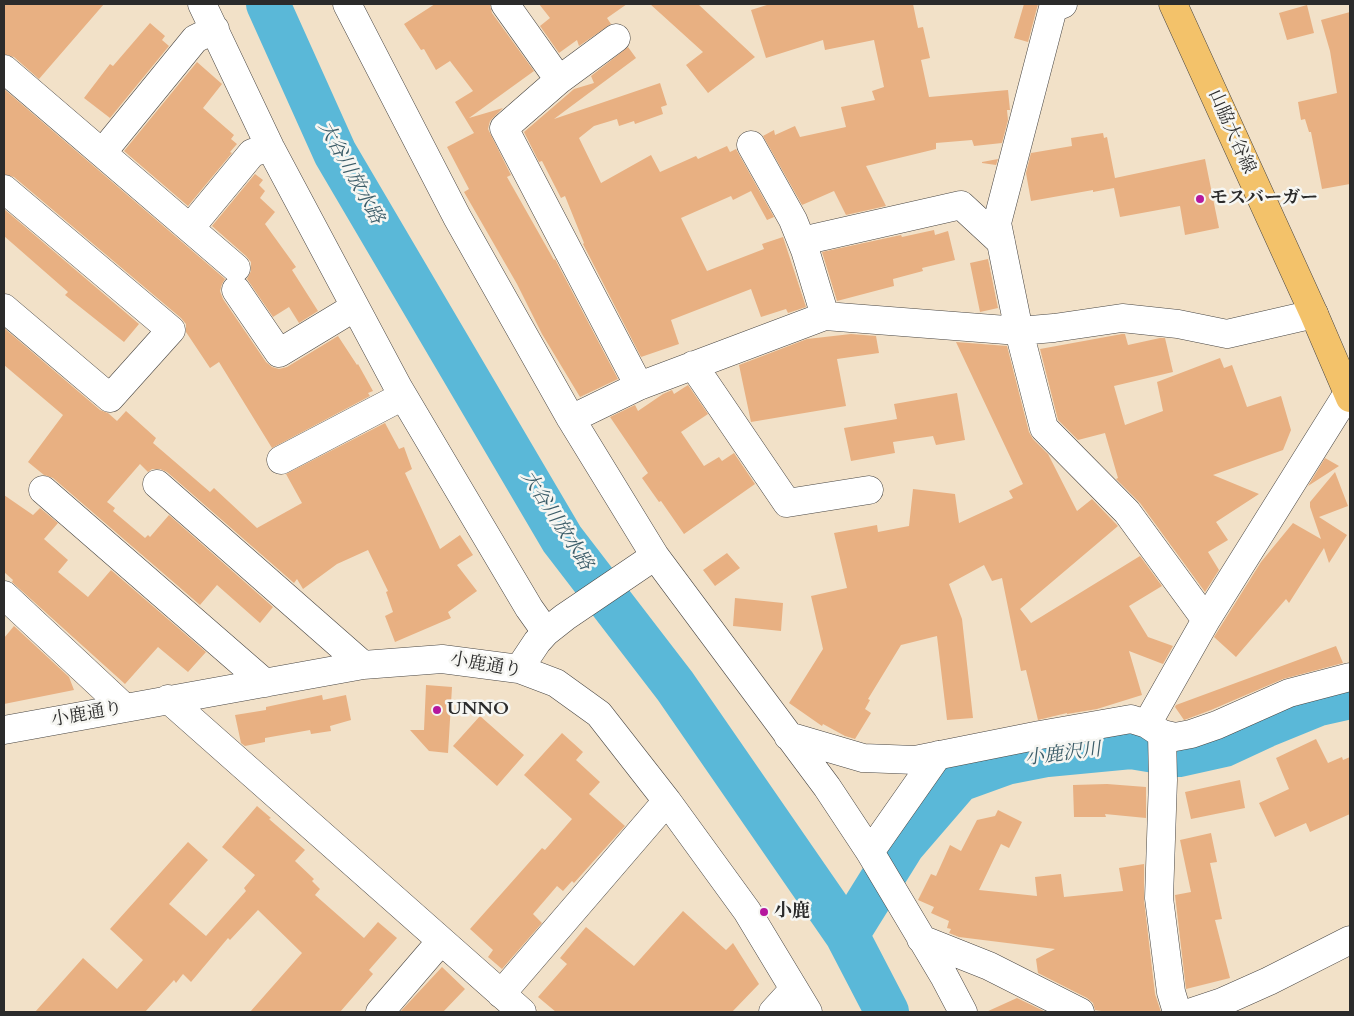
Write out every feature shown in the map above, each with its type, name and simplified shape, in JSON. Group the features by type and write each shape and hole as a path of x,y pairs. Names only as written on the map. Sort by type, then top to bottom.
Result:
{"main road":[{"name":"山脇大谷線","path":"1173,4 1348,387"}],"street":[{"path":"202,4 270,147 403,396 529,608 556,625"},
{"path":"347,4 457,217 571,419 655,556 827,787 870,852 944,976 963,1012"},
{"path":"505,4 559,80"},
{"path":"1063,4 1053,8 998,223 1019,331 1044,428 1127,512 1206,620"},
{"path":"102,153 196,38 215,29"},
{"path":"616,38 559,80 504,128 639,386"},
{"path":"4,69 190,228 236,279 279,353 355,307"},
{"path":"752,145 794,220 825,316"},
{"path":"190,228 252,153 270,147"},
{"path":"4,189 171,330 110,398 4,308"},
{"path":"802,240 961,205 1001,242"},
{"path":"571,419 639,386 825,316 1019,331 1122,318 1178,324 1227,334 1314,314"},
{"path":"693,365 788,503 869,490"},
{"path":"1177,1012 1171,992 1159,898 1163,780 1155,729 1206,620 1348,387"},
{"path":"281,460 403,396"},
{"path":"157,484 363,665"},
{"path":"44,490 265,684"},
{"path":"519,669 536,642 556,625 655,556"},
{"path":"4,595 125,708"},
{"name":"小鹿通り","path":"4,730 363,665 442,659 519,669 556,683 600,714 668,800 747,911 808,1012"},
{"path":"788,736 863,758 915,760 1107,722 1131,719 1175,737 1191,734 1216,725 1288,693 1350,677"},
{"path":"168,700 522,1012"},
{"path":"870,852 938,755"},
{"path":"501,994 668,800"},
{"path":"921,938 989,966 1080,1012"},
{"path":"1192,1012 1222,1002 1269,981 1350,940"},
{"path":"380,1012 442,941"},
{"path":"773,1012 794,989"}],"building":[{"path":"4,4 104,4 39,79 14,57 4,54"},
{"path":"435,4 490,4 492,13 534,71 469,118 503,108 490,121 488,129 511,175 507,177 555,259 618,379 580,397 542,334 517,284 464,192 469,189 447,147 474,133 455,102 473,91 450,61 436,70 424,49 421,50 404,24"},
{"path":"539,4 627,4 607,18 611,24 579,46 577,40 559,53 540,26 550,18"},
{"path":"650,4 698,4 755,57 708,93 686,65 703,52"},
{"path":"770,4 913,4 918,28 923,27 930,58 921,60 929,97 1008,90 1010,110 1007,110 1008,120 1002,143 974,146 972,140 936,143 936,149 866,166 886,206 846,215 834,191 802,205 763,136 774,130 775,135 795,126 800,137 846,127 841,107 875,100 872,91 884,87 874,40 825,50 823,40 766,58 751,10"},
{"path":"1024,4 1038,4 1028,42 1014,38"},
{"path":"1307,5 1314,33 1287,40 1279,13"},
{"path":"1350,12 1350,184 1322,189 1311,132 1309,132 1305,119 1301,120 1298,102 1337,93 1330,51 1321,20"},
{"path":"150,23 165,36 162,40 169,46 110,118 84,98 110,64 113,66"},
{"path":"628,47 636,58 554,119 660,83 667,105 661,107 663,114 635,124 634,121 619,126 617,119 594,126 579,138 601,183 651,155 660,172 696,156 698,159 727,146 730,152 736,149 774,217 767,220 751,191 733,200 731,196 681,218 707,271 764,249 762,244 783,237 806,307 788,313 786,309 761,317 751,289 671,320 679,344 641,357 583,244 565,196 561,198 542,161 539,162 524,132 574,89 594,83 591,76"},
{"path":"197,62 222,84 203,108 234,135 231,139 237,144 230,152 232,153 188,206 124,151"},
{"path":"4,89 225,279 220,291 223,299 266,362 272,367 279,369 287,367 338,336 358,364 373,391 368,393 370,396 272,448 219,362 210,368 186,332 186,324 181,318 14,177 4,174"},
{"path":"1103,133 1104,138 1107,137 1115,178 1205,159 1219,228 1185,235 1180,206 1120,217 1114,188 1031,201 1026,173 1031,153 1072,146 1071,138"},
{"path":"998,159 996,165 982,163 982,162"},
{"path":"255,174 263,180 259,185 265,191 260,198 275,212 265,224 296,267 292,270 318,311 299,323 289,307 273,317 247,279 251,271 251,262 212,226"},
{"path":"4,209 139,324 124,342 65,295 68,292 4,236"},
{"path":"934,230 935,235 948,231 955,260 922,268 923,271 893,279 894,286 837,301 822,252"},
{"path":"988,259 998,308 980,312 970,263"},
{"path":"4,328 100,410 108,413 117,421 126,411 156,438 153,443 210,492 214,488 257,528 302,503 286,474 385,423 399,449 404,447 412,469 405,473 440,549 460,535 473,555 457,565 477,591 448,612 451,618 395,642 385,616 393,612 386,592 388,591 368,550 337,564 303,589 297,579 294,583 167,472 160,469 152,469 148,472 140,464 107,502 115,508 113,511 145,538 148,535 150,537 169,515 273,607 260,623 217,585 200,605 53,478 44,475 28,462 63,415 4,365"},
{"path":"851,334 876,336 879,353 837,359 846,406 751,422 739,365 807,339"},
{"path":"1125,334 1128,345 1165,338 1173,372 1114,386 1125,425 1163,411 1157,382 1220,358 1224,368 1232,365 1247,407 1281,396 1291,430 1283,450 1213,475 1259,494 1216,522 1228,540 1208,552 1219,570 1205,592 1140,503 1116,479 1118,478 1105,433 1078,440 1058,420 1040,349"},
{"path":"956,342 1007,346 1029,432 1033,439 1048,454 1077,511 1092,499 1118,526 1020,609 1031,623 1140,556 1162,586 1129,606 1148,637 1173,646 1163,664 1129,651 1142,695 1097,709 1067,713 1038,720 1026,670 1021,671 1002,578 992,581 984,565 949,584 962,619 973,718 947,720 937,636 901,645 868,699 870,700 865,709 871,713 855,739 845,736 823,724 822,726 789,703 823,649 811,596 847,588 834,533 877,525 878,532 909,526 913,489 955,494 959,523 1013,498 1009,491 1023,484"},
{"path":"688,385 708,414 681,432 704,466 719,457 722,461 734,453 755,484 684,534 642,478 648,473 610,417 635,405 638,411 663,394 672,390 674,394"},
{"path":"957,393 965,440 936,445 933,436 893,442 895,453 851,461 844,428 897,419 894,404"},
{"path":"1325,458 1339,466 1308,486"},
{"path":"1335,472 1348,506 1319,517 1347,535 1329,563 1324,548 1289,603 1286,599 1236,657 1214,637 1261,562 1293,523 1321,539 1310,502"},
{"path":"4,495 33,515 40,508 58,523 44,539 68,560 58,572 88,597 111,570 206,652 188,672 158,647 125,684 12,582 13,580 4,572"},
{"path":"727,553 740,568 715,586 703,570"},
{"path":"735,598 783,603 781,631 733,626"},
{"path":"14,626 69,677 74,690 4,704 4,638"},
{"path":"1336,646 1343,663 1283,679 1184,720 1175,707 1176,705"},
{"path":"426,685 452,687 448,753 429,751 410,730 424,730"},
{"path":"322,695 323,700 346,695 351,720 330,726 331,731 311,734 310,730 265,738 265,742 245,746 241,743 235,715 266,710 266,707"},
{"path":"480,716 524,755 497,786 453,746"},
{"path":"562,733 583,752 576,760 600,782 589,794 625,826 574,883 572,881 563,891 557,886 533,914 542,923 502,969 488,957 493,950 470,929 542,848 545,850 572,819 524,775"},
{"path":"1316,739 1328,763 1342,757 1343,760 1350,757 1350,814 1310,832 1306,823 1275,837 1259,803 1289,789 1276,758"},
{"path":"1240,780 1245,808 1191,819 1185,792"},
{"path":"1107,784 1146,787 1146,818 1105,814 1106,817 1074,817 1073,785"},
{"path":"257,806 305,850 295,861 314,879 312,881 320,889 315,895 364,938 378,922 397,938 369,970 373,974 340,1012 250,1012 302,953 258,910 230,940 228,938 191,982 183,974 176,983 174,980 145,1012 35,1012 83,958 117,989 143,960 110,929 188,842 208,860 169,904 206,936 246,891 244,888 255,875 222,847"},
{"path":"998,810 1022,822 1009,848 1001,844 979,890 1037,896 1035,877 1061,874 1064,897 1123,891 1119,868 1144,864 1144,900 1155,994 1161,1012 1108,1012 1095,1010 1093,1003 1087,998 1038,973 1036,959 1055,949 959,937 949,933 951,929 947,928 949,921 931,913 934,907 918,900 931,874 936,876 950,845 961,851 977,820 995,816"},
{"path":"1211,833 1217,862 1210,863 1222,919 1215,920 1230,978 1186,989 1175,895 1191,892 1180,840"},
{"path":"683,911 726,950 733,943 759,984 732,1012 556,1012 538,997 567,964 560,958 586,927 634,966"},
{"path":"442,967 465,989 443,1012 400,1012"},
{"path":"1017,998 1046,1012 986,1012"}],"waterway":[{"name":"大谷川放水路","path":"268,4 335,153 562,539 675,686 847,935 887,1012"},
{"name":"小鹿沢川","path":"847,935 903,845 959,780 1006,763 1047,755 1131,747 1179,755 1224,745 1319,704 1350,697"}],"place":[{"name":"モスバーガー","path":"1200,199"},
{"name":"UNNO","path":"437,710"},
{"name":"小鹿","path":"764,912"}]}
